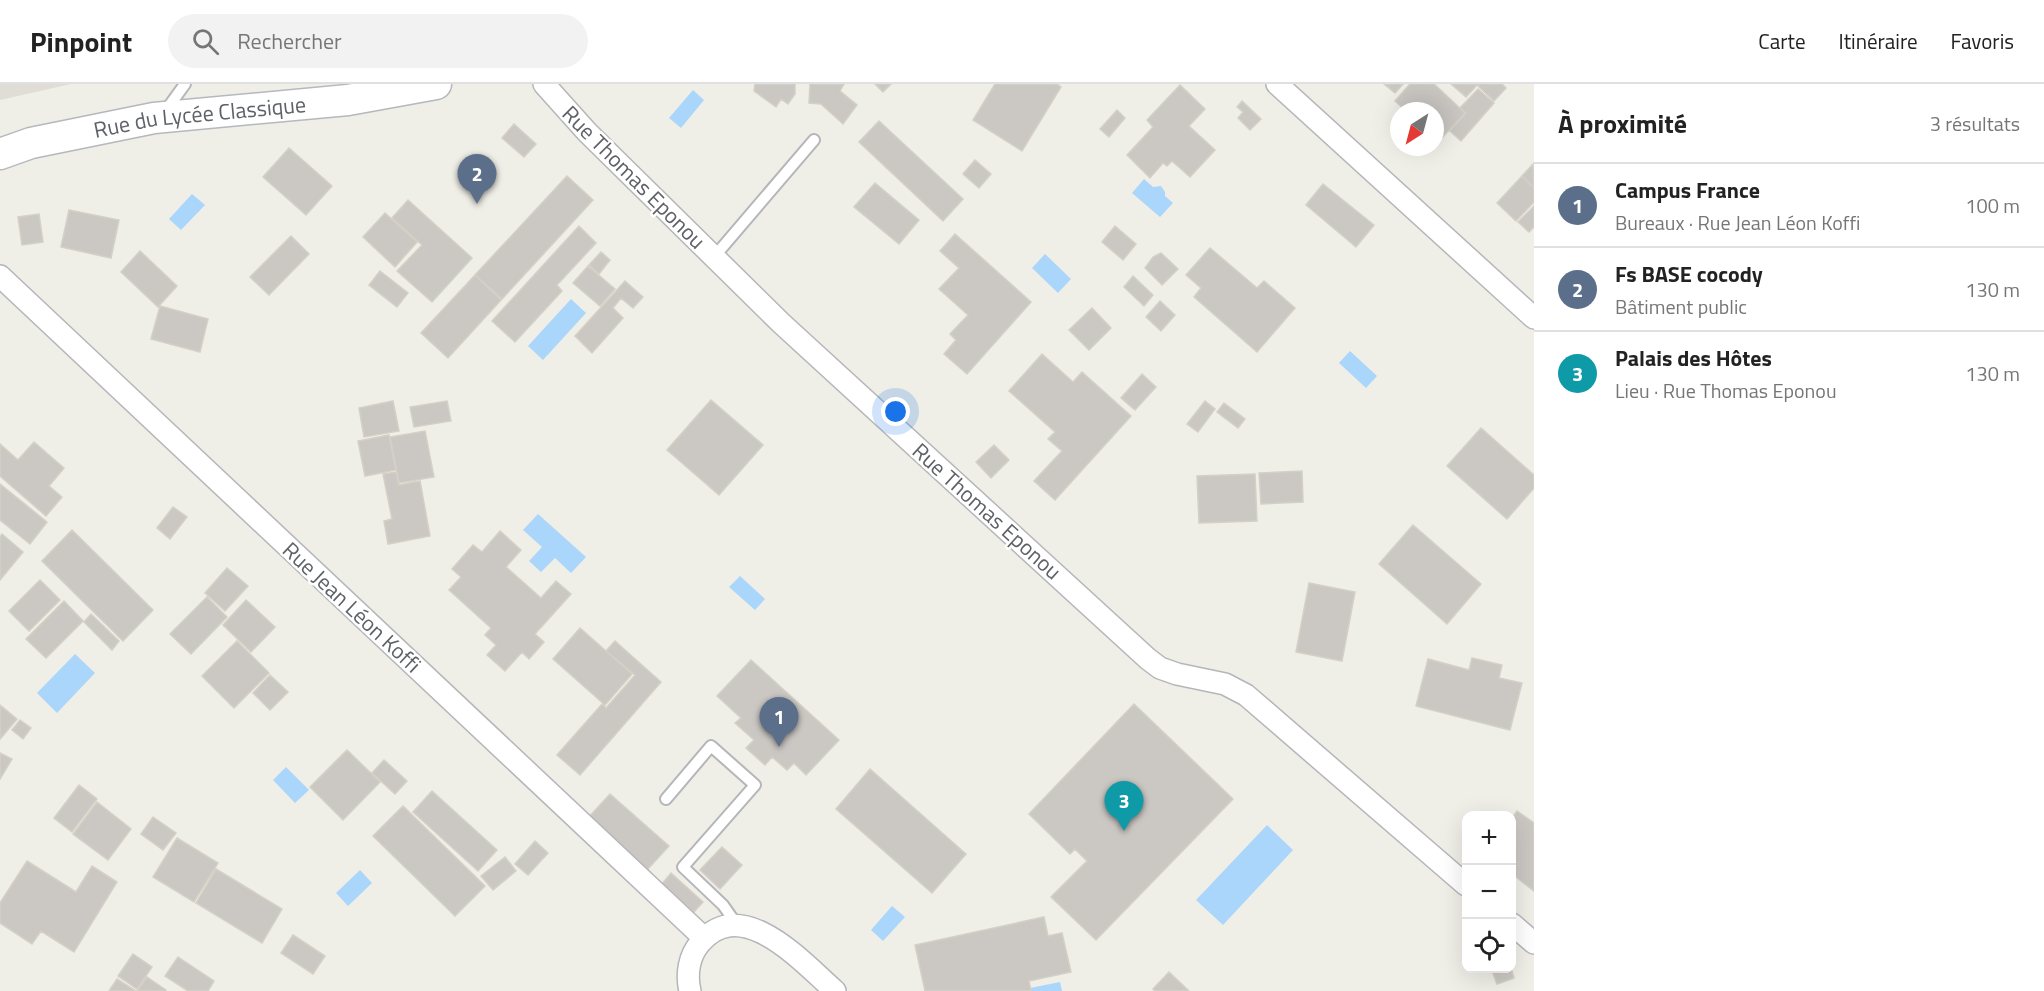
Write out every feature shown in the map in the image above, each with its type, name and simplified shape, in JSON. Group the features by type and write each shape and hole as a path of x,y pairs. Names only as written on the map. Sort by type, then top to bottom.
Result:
{"street":[{"name":"Rue du Lycée Classique","path":"0,154 31,143 160,118 348,100 436,84"},
{"name":"Rue Thomas Eponou","path":"543,84 587,132 782,324 1148,659 1160,668 1225,684 1246,695 1462,881"},
{"path":"1277,84 1534,318"},
{"name":"Rue Jean Léon Koffi","path":"0,276 704,938"},
{"path":"690,991 688,972 696,947 704,938 720,928 737,926 747,926 764,932 782,944 835,991"},
{"path":"1516,928 1534,944"}],"lane":[{"path":"160,118 185,84"},
{"path":"714,257 814,140"},
{"path":"666,799 711,746 755,785 683,867 723,905 737,926"}],"shaded area":[{"path":"0,84 71,84 0,100"}],"water":[{"path":"693,90 704,100 681,128 669,118"},
{"path":"1144,179 1153,187 1161,186 1165,196 1173,203 1160,217 1132,193"},
{"path":"192,194 205,205 181,230 169,219"},
{"path":"1045,254 1071,279 1058,293 1032,268"},
{"path":"571,299 586,313 543,360 528,346"},
{"path":"1350,351 1377,376 1366,388 1339,363"},
{"path":"538,514 586,557 571,573 555,558 541,572 529,561 542,547 523,530"},
{"path":"740,576 765,599 755,610 729,587"},
{"path":"75,654 95,673 57,713 37,693"},
{"path":"286,767 309,790 295,803 273,780"},
{"path":"1267,825 1293,850 1223,925 1196,900"},
{"path":"360,870 372,883 348,906 336,893"},
{"path":"892,906 905,917 883,941 871,930"},
{"path":"1060,982 1062,991 1031,991 1030,988"}],"building":[{"path":"755,84 795,84 795,94 788,104 781,99 776,107 754,91"},
{"path":"810,84 844,84 840,91 857,105 843,124 821,104 809,103"},
{"path":"875,84 891,84 883,92"},
{"path":"995,84 1057,84 1061,87 1022,151 973,120"},
{"path":"1384,84 1403,84 1395,93"},
{"path":"1410,84 1434,84 1465,113 1444,136 1444,102 1395,101"},
{"path":"1451,84 1478,84 1466,97"},
{"path":"1480,84 1502,84 1506,88 1494,101 1478,86"},
{"path":"1180,85 1205,109 1189,126 1215,150 1190,177 1172,161 1167,166 1163,163 1150,178 1127,155 1153,127 1147,120"},
{"path":"1478,89 1494,103 1461,141 1450,131 1466,113 1460,108"},
{"path":"1242,101 1261,119 1250,130 1238,118 1243,112 1237,107"},
{"path":"1117,110 1125,118 1109,137 1100,129"},
{"path":"879,121 963,199 943,221 859,142"},
{"path":"514,124 536,144 524,157 502,138"},
{"path":"289,148 332,186 306,215 263,177"},
{"path":"975,160 991,174 979,188 963,174"},
{"path":"1533,164 1534,186 1533,187 1522,176"},
{"path":"567,176 593,200 502,299 475,275"},
{"path":"1522,176 1534,188 1534,202 1516,221 1497,203"},
{"path":"875,183 919,220 899,244 854,207"},
{"path":"1323,184 1374,225 1356,247 1306,205"},
{"path":"408,200 472,258 432,302 397,271 422,245 392,218"},
{"path":"1534,206 1534,227 1529,232 1518,222"},
{"path":"69,210 119,220 111,258 61,247"},
{"path":"385,213 417,242 395,267 363,237"},
{"path":"39,214 43,242 22,245 18,217"},
{"path":"579,226 596,243 557,285 562,291 515,342 492,321"},
{"path":"1115,226 1136,244 1123,260 1102,242"},
{"path":"955,234 1031,302 967,374 944,354 956,340 950,334 968,315 939,289 959,268 940,251"},
{"path":"291,236 309,254 269,295 250,277"},
{"path":"1210,248 1257,288 1264,281 1295,308 1257,352 1194,297 1201,288 1186,275"},
{"path":"140,251 177,286 158,307 121,272"},
{"path":"601,252 610,260 599,274 589,265"},
{"path":"1161,253 1178,269 1162,285 1145,268 1153,257"},
{"path":"588,266 615,289 600,306 573,283"},
{"path":"380,271 408,293 397,307 369,285"},
{"path":"475,275 501,300 448,358 421,333"},
{"path":"1133,276 1153,295 1144,306 1124,287"},
{"path":"625,281 643,297 633,308 621,298 613,308 623,318 592,353 575,336"},
{"path":"1160,301 1175,315 1161,331 1146,317"},
{"path":"160,306 208,319 200,352 151,339"},
{"path":"1092,308 1111,328 1089,350 1069,330"},
{"path":"1042,354 1073,382 1082,372 1131,416 1055,500 1034,481 1062,451 1048,439 1055,432 1009,391"},
{"path":"1142,374 1156,387 1135,410 1121,398"},
{"path":"711,400 763,445 719,495 667,450"},
{"path":"393,401 399,431 364,437 359,408"},
{"path":"447,401 451,421 414,427 410,407"},
{"path":"1205,401 1215,409 1198,432 1187,424"},
{"path":"1224,403 1245,419 1238,428 1217,412"},
{"path":"1481,428 1534,475 1534,488 1507,519 1447,466"},
{"path":"425,431 434,477 399,483 390,437"},
{"path":"389,435 396,470 365,476 358,441"},
{"path":"34,442 64,468 49,486 62,497 46,516 0,476 0,444 18,460"},
{"path":"994,445 1009,460 991,478 976,462"},
{"path":"1302,471 1303,502 1261,504 1259,473"},
{"path":"396,472 399,485 420,481 430,536 388,544 384,521 392,519 383,474"},
{"path":"1255,474 1257,521 1199,523 1197,476"},
{"path":"0,484 47,522 30,544 0,520"},
{"path":"173,507 187,517 170,539 157,528"},
{"path":"1413,525 1481,584 1447,624 1379,564"},
{"path":"72,530 153,610 123,641 42,561"},
{"path":"500,531 521,550 506,567 541,598 556,581 571,594 535,634 544,642 529,659 522,652 505,671 487,655 496,645 485,635 491,628 449,590 461,577 452,569 473,545 482,552"},
{"path":"2,534 23,552 0,580 0,537"},
{"path":"227,568 248,586 225,611 205,593"},
{"path":"40,580 60,600 29,631 9,611"},
{"path":"1309,583 1355,592 1342,661 1296,652"},
{"path":"207,597 227,617 191,654 170,634"},
{"path":"246,600 275,627 251,652 223,625"},
{"path":"64,601 83,621 46,658 26,639"},
{"path":"91,614 119,641 112,650 84,622"},
{"path":"580,628 632,674 605,705 553,659"},
{"path":"237,641 269,673 234,708 202,676"},
{"path":"615,641 661,682 580,775 557,755 602,704 606,708 635,675 606,651"},
{"path":"1472,658 1502,665 1499,678 1522,683 1510,730 1416,706 1428,659 1469,670"},
{"path":"751,660 839,740 806,775 794,763 787,770 772,757 765,765 746,748 754,740 735,723 741,718 717,696"},
{"path":"270,675 288,692 270,710 253,693"},
{"path":"1134,704 1233,799 1096,940 1051,897 1087,861 1075,849 1070,854 1029,814"},
{"path":"0,705 17,719 0,739"},
{"path":"20,720 31,728 23,739 12,730"},
{"path":"347,750 380,782 343,820 310,787"},
{"path":"0,753 12,759 0,779"},
{"path":"384,760 407,781 395,794 372,773"},
{"path":"870,769 966,854 932,893 836,809"},
{"path":"79,785 97,799 72,832 54,818"},
{"path":"432,791 497,850 478,871 413,812"},
{"path":"610,794 669,846 647,870 588,818"},
{"path":"97,802 131,829 108,860 73,834"},
{"path":"403,806 485,886 455,916 373,836"},
{"path":"1516,812 1534,823 1534,891 1516,877"},
{"path":"153,817 176,833 163,850 141,834"},
{"path":"177,838 218,863 194,902 153,877"},
{"path":"535,841 548,853 528,875 515,864"},
{"path":"722,847 742,865 720,889 700,870"},
{"path":"505,857 516,871 493,890 481,876"},
{"path":"27,861 76,892 92,866 117,882 74,952 41,931 32,944 0,923 0,903"},
{"path":"216,869 282,909 262,943 196,903"},
{"path":"671,873 703,902 694,912 662,884"},
{"path":"1044,917 1048,936 1062,933 1071,972 1029,981 1031,991 925,991 915,945"},
{"path":"293,935 325,956 313,974 281,953"},
{"path":"133,954 152,967 137,989 118,976"},
{"path":"178,957 214,981 208,991 188,991 165,976"},
{"path":"1169,972 1189,991 1155,991 1153,989"},
{"path":"1493,973 1512,973 1514,978 1497,984"},
{"path":"147,977 166,990 137,991"},
{"path":"117,979 136,991 109,991"}],"place":[{"name":"Fs BASE cocody","path":"477,204"},
{"name":"Campus France","path":"779,747"},
{"name":"Palais des Hôtes","path":"1124,831"}]}
